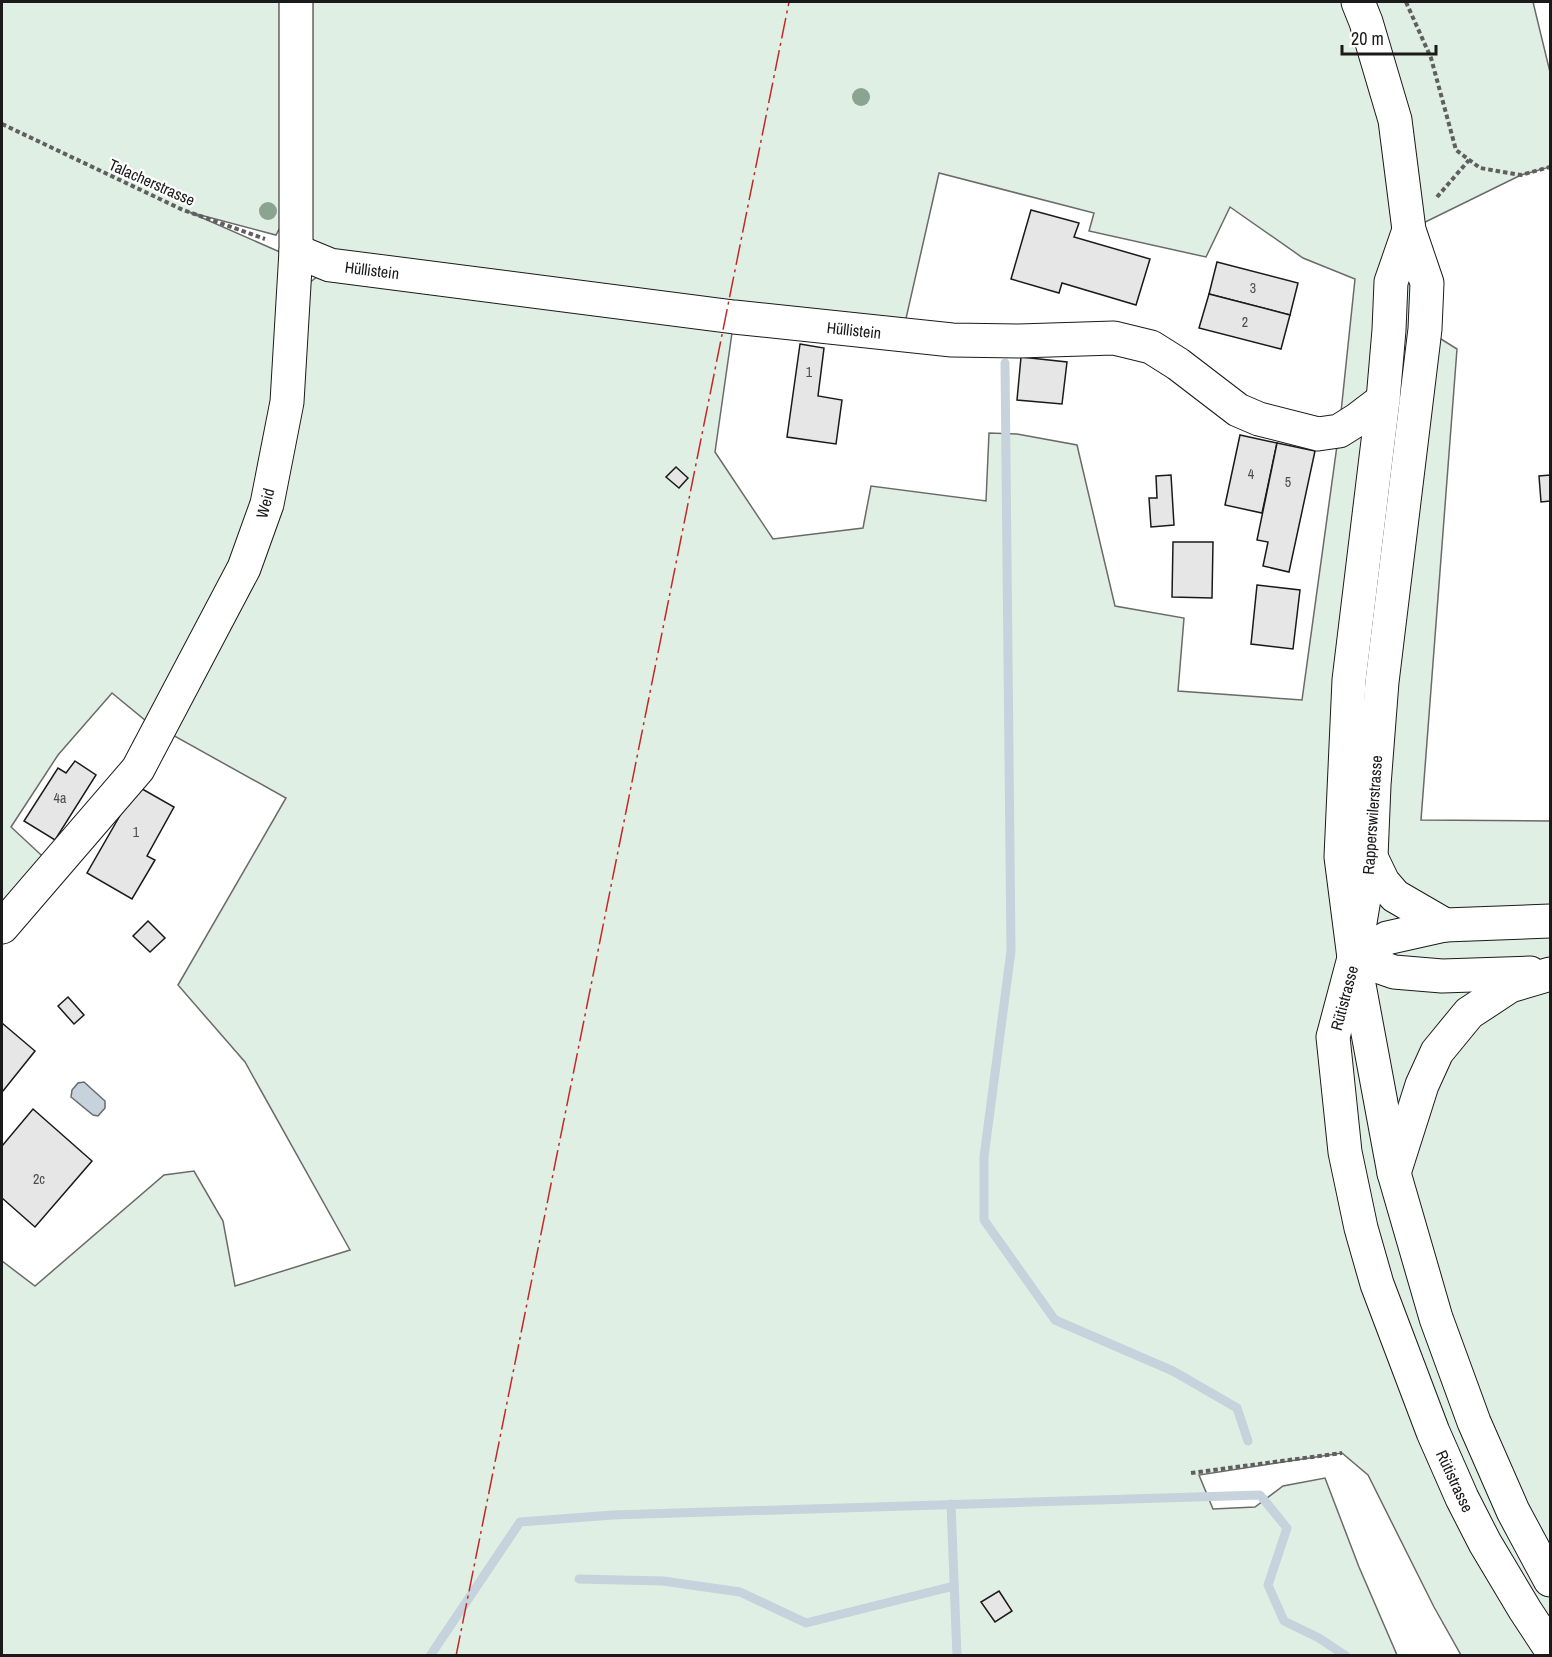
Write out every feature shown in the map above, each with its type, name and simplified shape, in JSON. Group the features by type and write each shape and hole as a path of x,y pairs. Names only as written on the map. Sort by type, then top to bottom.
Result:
{"main road":[{"name":"Weid","path":"2,927 138,769 244,568 267,504 287,402 296,251 296,2"},
{"name":"Rapperswilerstrasse","path":"1354,958 1371,857 1382,682 1425,329 1427,283 1409,230 1395,120 1373,42 1358,2"},
{"name":"Rapperswilerstrasse","path":"1354,958 1341,857 1349,680 1383,400 1391,282 1409,230"},
{"name":"Hüllistein","path":"296,251 330,265 734,317 952,340 1019,341 1114,338 1151,347 1178,364 1238,410 1259,419 1318,434 1339,431 1358,420 1383,400"},
{"path":"1371,857 1383,882 1395,896 1445,925"},
{"path":"1354,958 1387,938 1445,925 1551,921"},
{"path":"1354,958 1394,972 1442,976 1551,973"},
{"name":"Rütistrasse","path":"1354,958 1394,1173 1436,1318 1474,1422 1513,1511 1551,1580"},
{"name":"Rütistrasse","path":"1354,958 1333,1036 1346,1152 1361,1228 1377,1284 1437,1442 1485,1543 1551,1648"},
{"path":"1394,1173 1422,1085 1437,1052 1469,1013 1510,986 1551,973"}],"path":[{"path":"1406,2 1431,58 1456,150 1480,168 1521,176 1551,168"},
{"name":"Talacherstrasse","path":"2,124 183,210 296,251"},
{"path":"1191,1473 1342,1453"}],"green space":[{"path":"2,2 288,2 284,220 276,235 189,212 280,252 280,379 254,522 151,725 112,693 58,755 11,827 53,866 2,927"},
{"path":"305,2 1533,2 1550,72 1550,167 1521,175 1409,230 1425,329 1457,349 1421,820 1550,821 1550,1655 1461,1655 1434,1607 1368,1475 1342,1453 1199,1475 1213,1509 1255,1507 1283,1486 1325,1478 1359,1567 1397,1655 2,1655 2,1261 35,1286 164,1175 194,1171 223,1221 235,1286 350,1250 245,1062 178,985 286,798 160,728 249,571 305,286 317,277 333,275 733,326 715,452 773,539 863,528 871,486 986,501 989,433 1017,434 1077,445 1115,606 1184,618 1178,691 1302,700 1339,431 1355,279 1303,258 1230,207 1206,257 1089,231 1094,213 939,173 905,323 338,257 312,241"}],"shaded area":[{"path":"84,1082 105,1101 105,1108 98,1116 93,1115 71,1097 72,1090 78,1083"}],"building":[{"path":"1031,210 1079,223 1074,237 1150,259 1136,305 1062,283 1059,293 1011,279"},
{"path":"1217,262 1298,283 1290,315 1209,294"},
{"path":"1209,294 1290,315 1281,349 1199,328"},
{"path":"800,344 824,348 818,396 842,400 836,444 787,437"},
{"path":"1021,357 1067,362 1062,404 1017,400"},
{"path":"1240,435 1277,443 1262,513 1225,505"},
{"path":"1277,443 1315,451 1289,572 1263,566 1268,542 1257,540"},
{"path":"676,467 688,478 679,488 666,477"},
{"path":"1171,475 1174,525 1151,527 1149,498 1157,498 1156,476"},
{"path":"1550,475 1550,501 1541,502 1539,476"},
{"path":"1173,542 1213,542 1212,598 1172,597"},
{"path":"1257,585 1300,590 1293,649 1251,644"},
{"path":"75,761 96,775 55,840 24,821 58,768 66,773"},
{"path":"137,786 174,807 147,856 155,860 132,899 87,873"},
{"path":"148,921 165,938 150,952 133,936"},
{"path":"68,997 84,1015 74,1024 58,1006"},
{"path":"2,1023 35,1051 3,1091 2,1091"},
{"path":"33,1109 92,1161 35,1227 2,1198 2,1146"},
{"path":"999,1591 1012,1611 995,1622 981,1602"}],"waterway":[{"path":"1005,363 1011,951 984,1157 984,1220 1055,1320 1173,1371 1237,1408 1248,1441"},
{"path":"430,1656 520,1522 613,1515 1260,1495 1287,1528 1268,1585 1284,1621 1319,1638 1346,1656"},
{"path":"951,1504 957,1656"},
{"path":"579,1579 663,1581 740,1592 806,1623 954,1586"}],"power":[{"path":"456,1656 789,2"}]}
